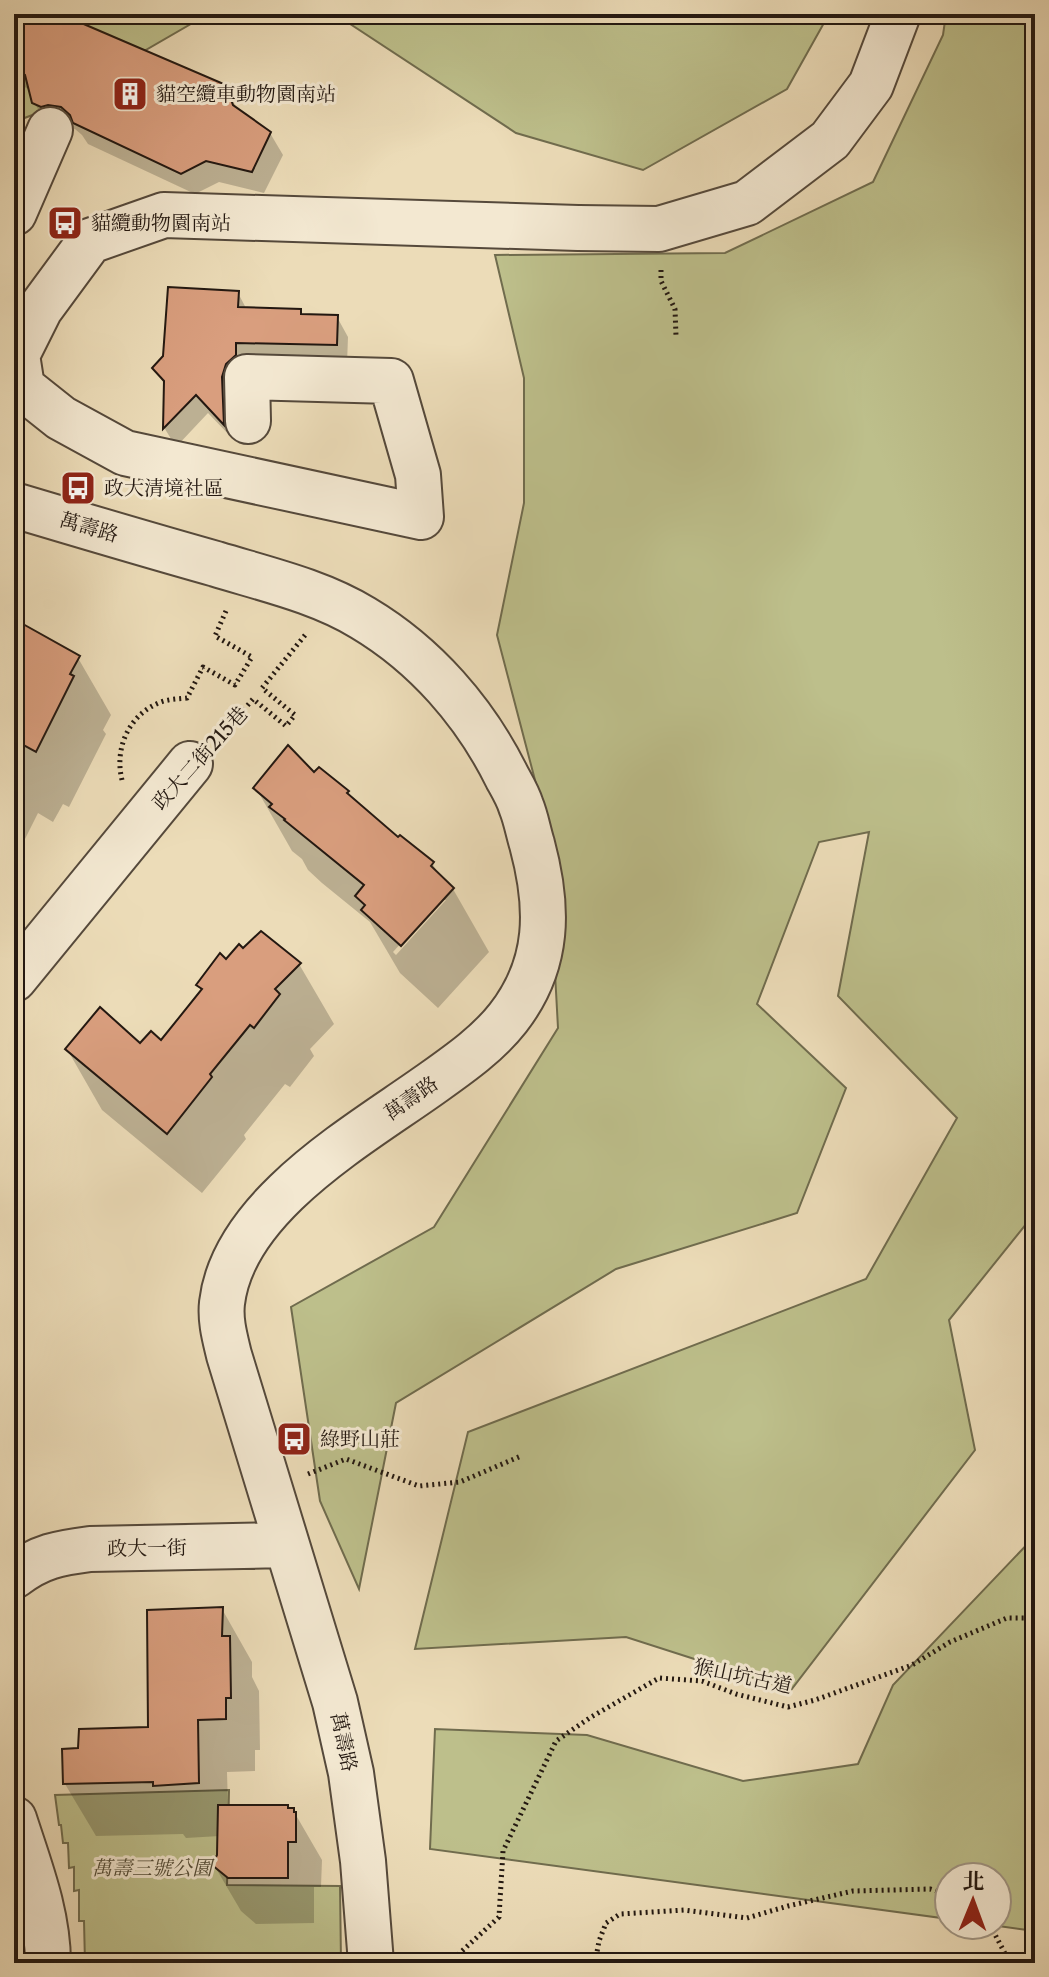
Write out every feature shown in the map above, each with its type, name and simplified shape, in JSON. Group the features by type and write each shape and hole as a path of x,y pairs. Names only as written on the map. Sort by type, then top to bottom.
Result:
{"street":[{"path":"248,421 247,377 391,381 418,475 421,517 125,453 61,418 22,387 16,354 40,309 90,241 164,215 659,229 747,203 830,140 871,85 898,14"},
{"path":"14,213 50,130"},
{"name":"萬壽路","path":"14,505 299,590 361,616 416,657 449,690 495,752 521,805 528,829 541,889 544,930 540,957 526,990 507,1019 482,1045 332,1154 295,1184 262,1217 241,1248 228,1276 222,1306 223,1330 229,1355 335,1702 351,1773 363,1861 371,1963"},
{"name":"政大二街215巷","path":"14,979 190,764"},
{"name":"政大一街","path":"14,1576 32,1562 62,1552 287,1545"},
{"path":"14,1819 40,1898 48,1963"}],"path":[{"path":"659,229 661,281 675,309 676,336"},
{"path":"149,815 131,799 120,778 119,754 127,731 141,713 163,701 187,698 203,667 235,685 252,657 215,636 242,572"},
{"name":"政大二街215巷","path":"190,764 229,729 253,699 286,726 295,715 262,688 332,603"},
{"path":"270,1489 346,1459 419,1486 460,1482 521,1456"},
{"name":"猴山坑古道","path":"449,1963 499,1917 503,1851 556,1741 591,1717 659,1678 702,1681 736,1694 788,1707 912,1665 950,1642 1007,1618 1035,1618"},
{"path":"595,1963 606,1923 620,1914 684,1910 747,1918 853,1891 933,1890"},
{"path":"998,1941 1010,1963"}],"green space":[{"path":"14,14 208,14 35,114 14,122"},
{"path":"335,14 829,14 787,89 643,170 516,133"},
{"path":"946,14 1035,14 1035,1213 949,1320 975,1450 791,1690 626,1637 415,1649 468,1432 866,1279 957,1118 838,996 869,832 819,842 757,1004 846,1088 797,1213 616,1269 396,1403 359,1589 320,1501 291,1307 434,1227 558,1028 547,826 497,635 524,503 524,378 495,255 725,253 873,182 943,35"},
{"path":"1035,1536 1035,1931 1013,1928 1013,1861 933,1861 933,1917 430,1849 435,1729 587,1735 743,1781 858,1764 893,1685"},
{"name":"萬壽三號公園","path":"229,1790 227,1885 340,1886 341,1963 85,1963 84,1921 79,1921 79,1890 74,1891 74,1867 69,1868 68,1843 63,1843 55,1795"}],"building":[{"name":"貓空纜車動物園南站","path":"65,16 226,85 233,105 271,132 252,172 206,161 181,174 73,123 61,107 41,107 32,103 25,75 14,68 14,17 45,24"},
{"path":"168,287 239,291 238,307 301,309 301,314 338,315 337,345 236,343 236,355 226,364 222,377 224,425 196,395 163,429 164,381 152,368 163,356"},
{"path":"14,619 80,656 70,674 74,676 36,752 14,740"},
{"path":"288,745 314,772 319,767 398,837 400,835 434,862 431,866 454,888 401,946 361,910 365,905 355,896 364,885 269,807 272,804 253,788"},
{"path":"261,931 301,963 275,989 280,994 254,1028 250,1025 210,1074 212,1077 167,1134 65,1049 100,1007 140,1043 151,1031 161,1040 202,989 196,985 220,953 226,959 239,944 243,948"},
{"path":"223,1607 222,1636 230,1636 231,1698 226,1698 226,1719 198,1720 199,1783 153,1786 153,1782 63,1784 62,1749 78,1748 79,1729 148,1727 147,1610"},
{"path":"218,1805 288,1805 288,1808 294,1808 296,1842 288,1842 288,1878 228,1878 212,1865 217,1855"}],"place":[{"name":"貓空纜車動物園南站","path":"130,94"},
{"name":"貓纜動物園南站","path":"65,223"},
{"name":"政大清境社區","path":"78,488"},
{"name":"綠野山莊","path":"294,1439"}]}
